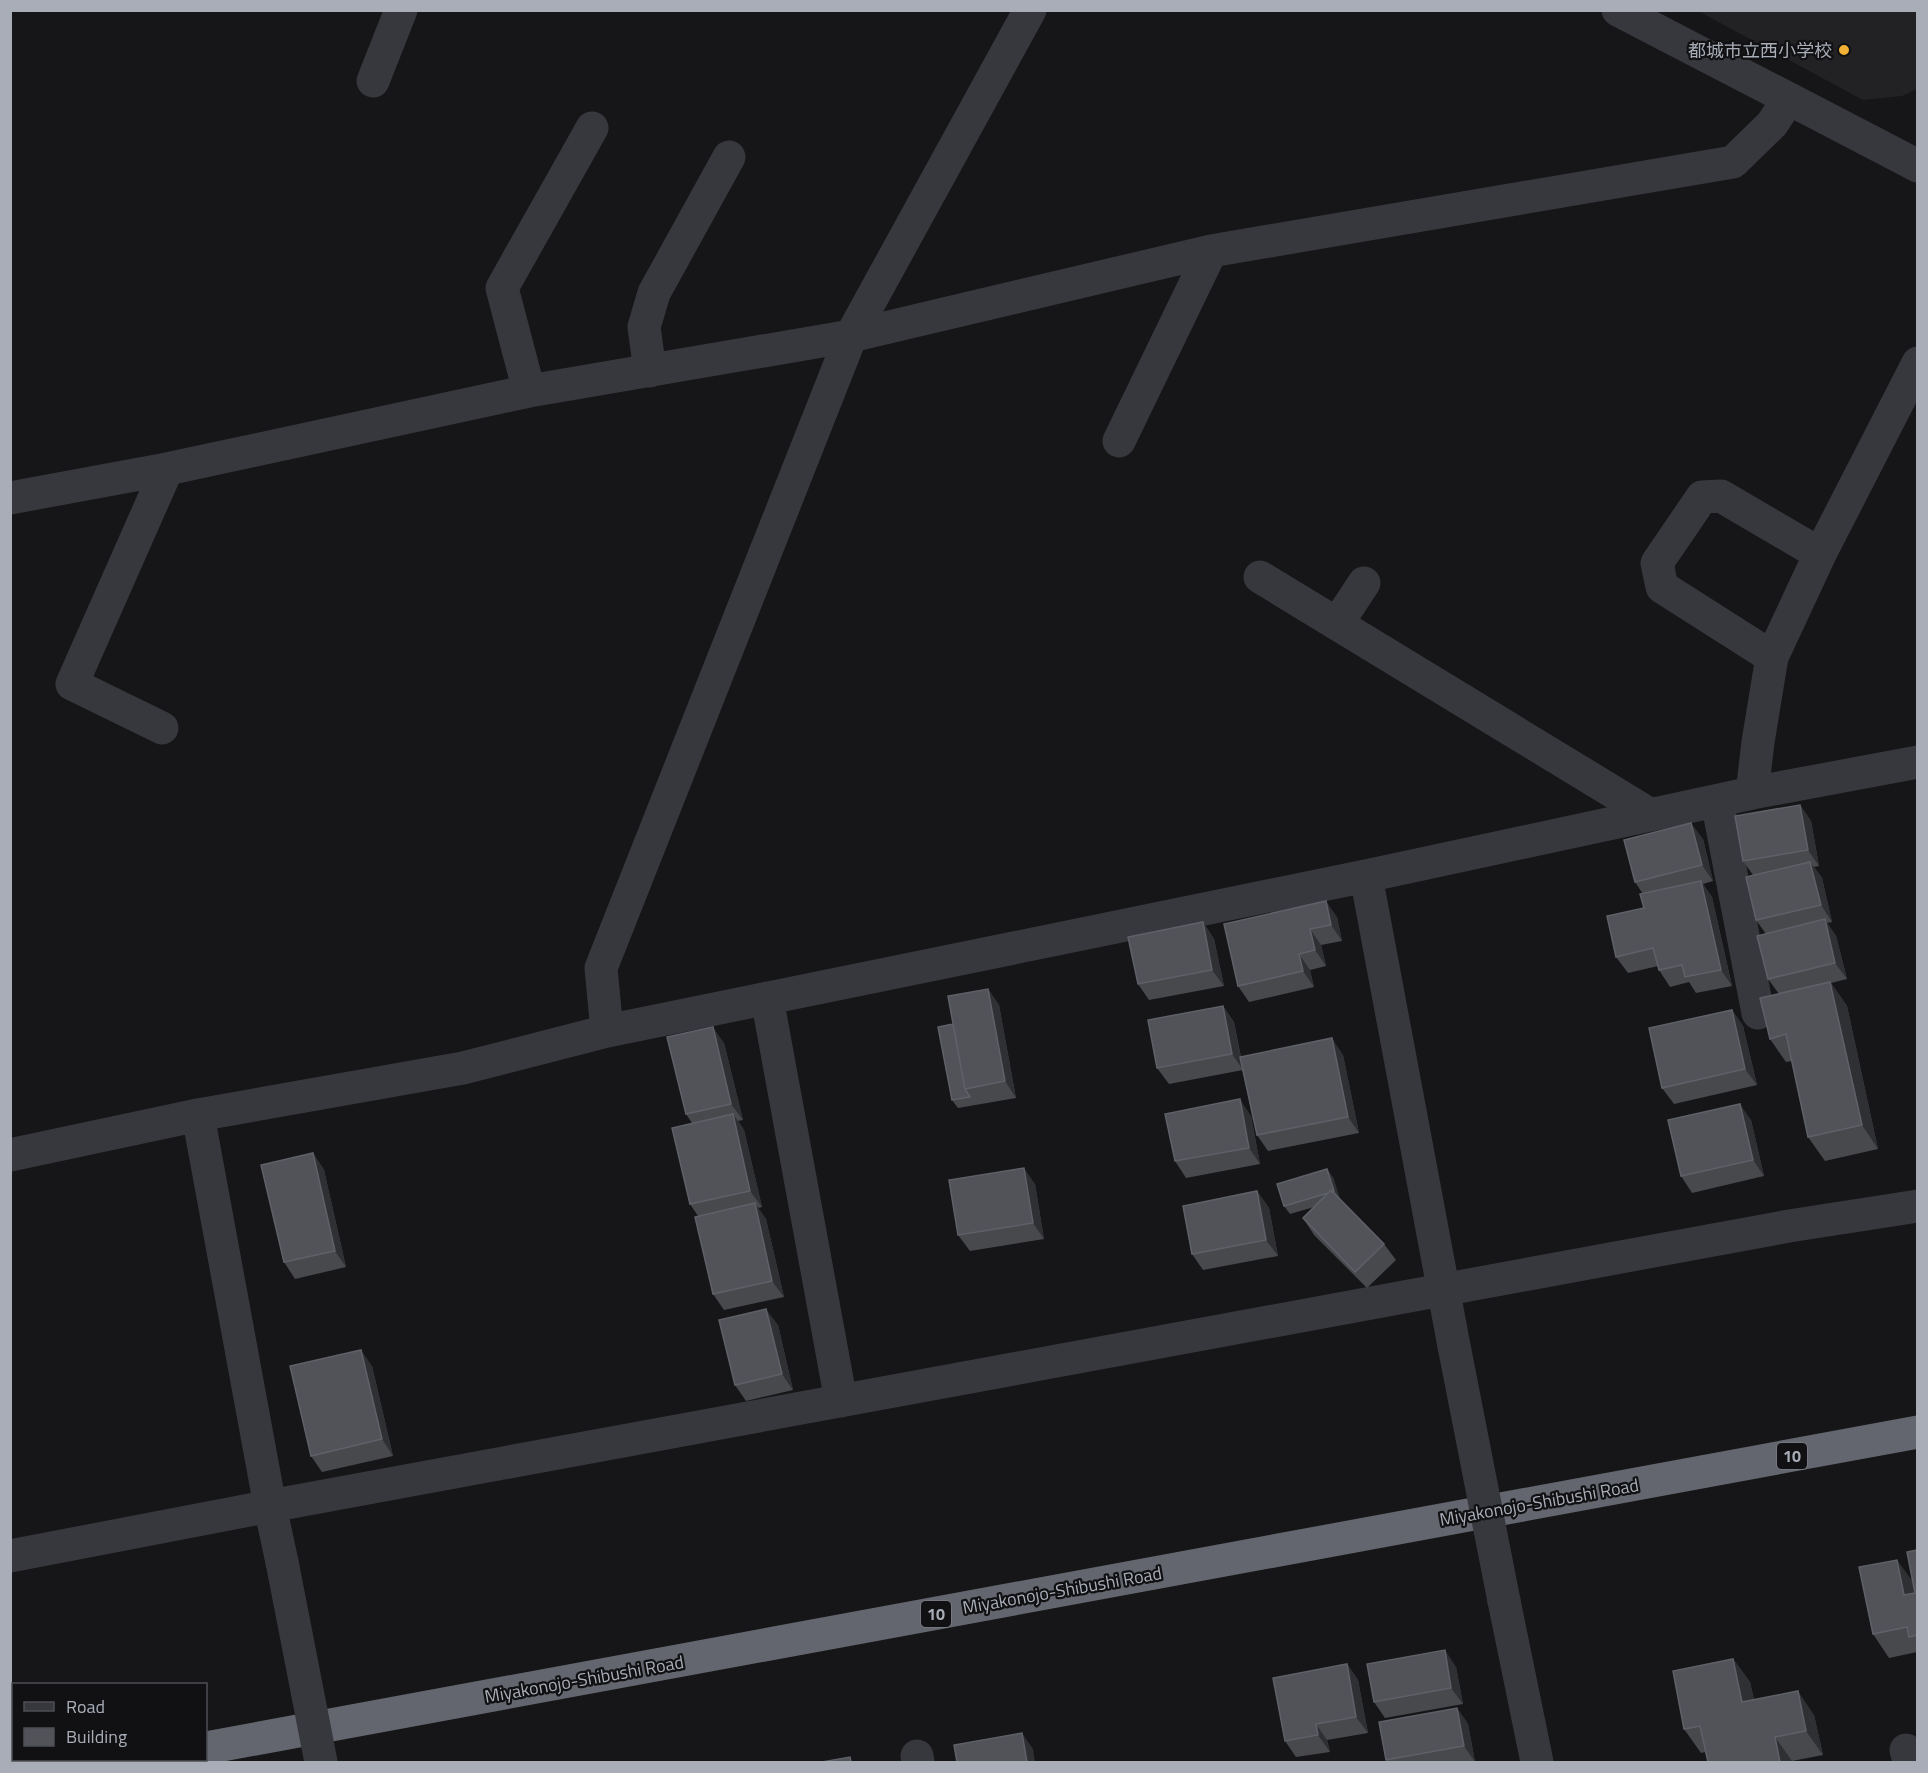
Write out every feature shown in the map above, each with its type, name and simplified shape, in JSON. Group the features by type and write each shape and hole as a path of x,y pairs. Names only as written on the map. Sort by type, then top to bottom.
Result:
{"highway":[{"path":"1666,1479 1917,1418"},
{"name":"Miyakonojo-Shibushi Road","path":"207,1748 1917,1432"},
{"path":"1666,1479 1917,1441"}],"street":[{"path":"373,81 401,10"},
{"path":"607,1031 601,968 851,336 1030,10"},
{"path":"1618,10 1788,100 1915,161"},
{"path":"10,498 167,469 530,391 851,336 1211,251 1733,162 1772,124 1788,100"},
{"path":"530,391 502,288 592,128"},
{"path":"650,371 644,327 654,293 729,158"},
{"path":"1119,441 1211,251"},
{"path":"1752,793 1772,657 1820,554 1917,363"},
{"path":"162,728 72,684 167,469"},
{"path":"1772,657 1662,587 1656,563 1702,497 1721,496 1820,554"},
{"path":"1260,577 1651,815"},
{"path":"1337,624 1364,583"},
{"path":"10,1155 198,1115 463,1068 607,1031 1365,876 1752,793 1917,762"},
{"path":"1717,801 1758,1013"},
{"path":"1365,876 1442,1290 1537,1762"},
{"path":"767,998 841,1401"},
{"path":"198,1115 270,1506 321,1762"},
{"path":"10,1556 1789,1226 1917,1206"}],"shaded area":[{"name":"都城市立西小学校","path":"1698,11 1917,11 1917,89 1902,96 1863,100"}],"building":[{"path":"1800,805 1808,850 1743,861 1735,816"},
{"path":"1691,823 1702,865 1635,882 1624,840"},
{"path":"1810,862 1821,905 1756,920 1746,877"},
{"path":"1701,881 1721,970 1685,977 1682,965 1659,970 1653,948 1616,957 1607,916 1644,908 1640,894"},
{"path":"1326,901 1331,925 1310,929 1315,950 1299,954 1303,971 1238,986 1224,924"},
{"path":"1825,919 1835,963 1768,979 1757,936"},
{"path":"1203,922 1212,970 1138,984 1128,937"},
{"path":"1830,982 1862,1125 1808,1137 1786,1034 1770,1039 1760,998"},
{"path":"988,989 1005,1081 965,1089 948,996"},
{"path":"1223,1006 1232,1054 1157,1068 1148,1020"},
{"path":"1732,1010 1745,1069 1662,1088 1649,1028"},
{"path":"953,1024 965,1089 970,1097 952,1100 938,1027"},
{"path":"713,1027 731,1104 686,1114 667,1037"},
{"path":"1332,1038 1348,1117 1257,1135 1240,1057"},
{"path":"1240,1099 1249,1148 1175,1161 1165,1114"},
{"path":"1740,1104 1753,1160 1681,1176 1668,1120"},
{"path":"733,1114 750,1191 690,1204 672,1128"},
{"path":"313,1153 335,1251 284,1262 261,1165"},
{"path":"1024,1168 1033,1223 958,1235 949,1180"},
{"path":"1327,1169 1334,1191 1331,1190 1328,1193 1284,1206 1277,1184"},
{"path":"1331,1190 1384,1244 1355,1272 1303,1218"},
{"path":"1257,1191 1266,1240 1192,1254 1183,1206"},
{"path":"755,1203 772,1281 713,1294 695,1217"},
{"path":"766,1309 782,1374 735,1385 719,1320"},
{"path":"361,1350 382,1439 311,1456 290,1366"},
{"path":"1917,1550 1917,1635 1909,1637 1907,1627 1873,1634 1859,1567 1897,1560 1904,1595 1915,1593 1907,1552"},
{"path":"1445,1650 1451,1688 1374,1702 1367,1664"},
{"path":"1733,1659 1742,1702 1798,1691 1806,1731 1775,1737 1780,1762 1708,1762 1700,1726 1684,1729 1673,1671"},
{"path":"1347,1664 1356,1717 1316,1724 1318,1735 1285,1741 1273,1678"},
{"path":"1457,1708 1464,1746 1386,1760 1379,1722"},
{"path":"1022,1733 1027,1762 957,1762 954,1745"},
{"path":"850,1757 851,1762 822,1762"}],"place":[{"name":"都城市立西小学校","path":"1844,50"}]}
